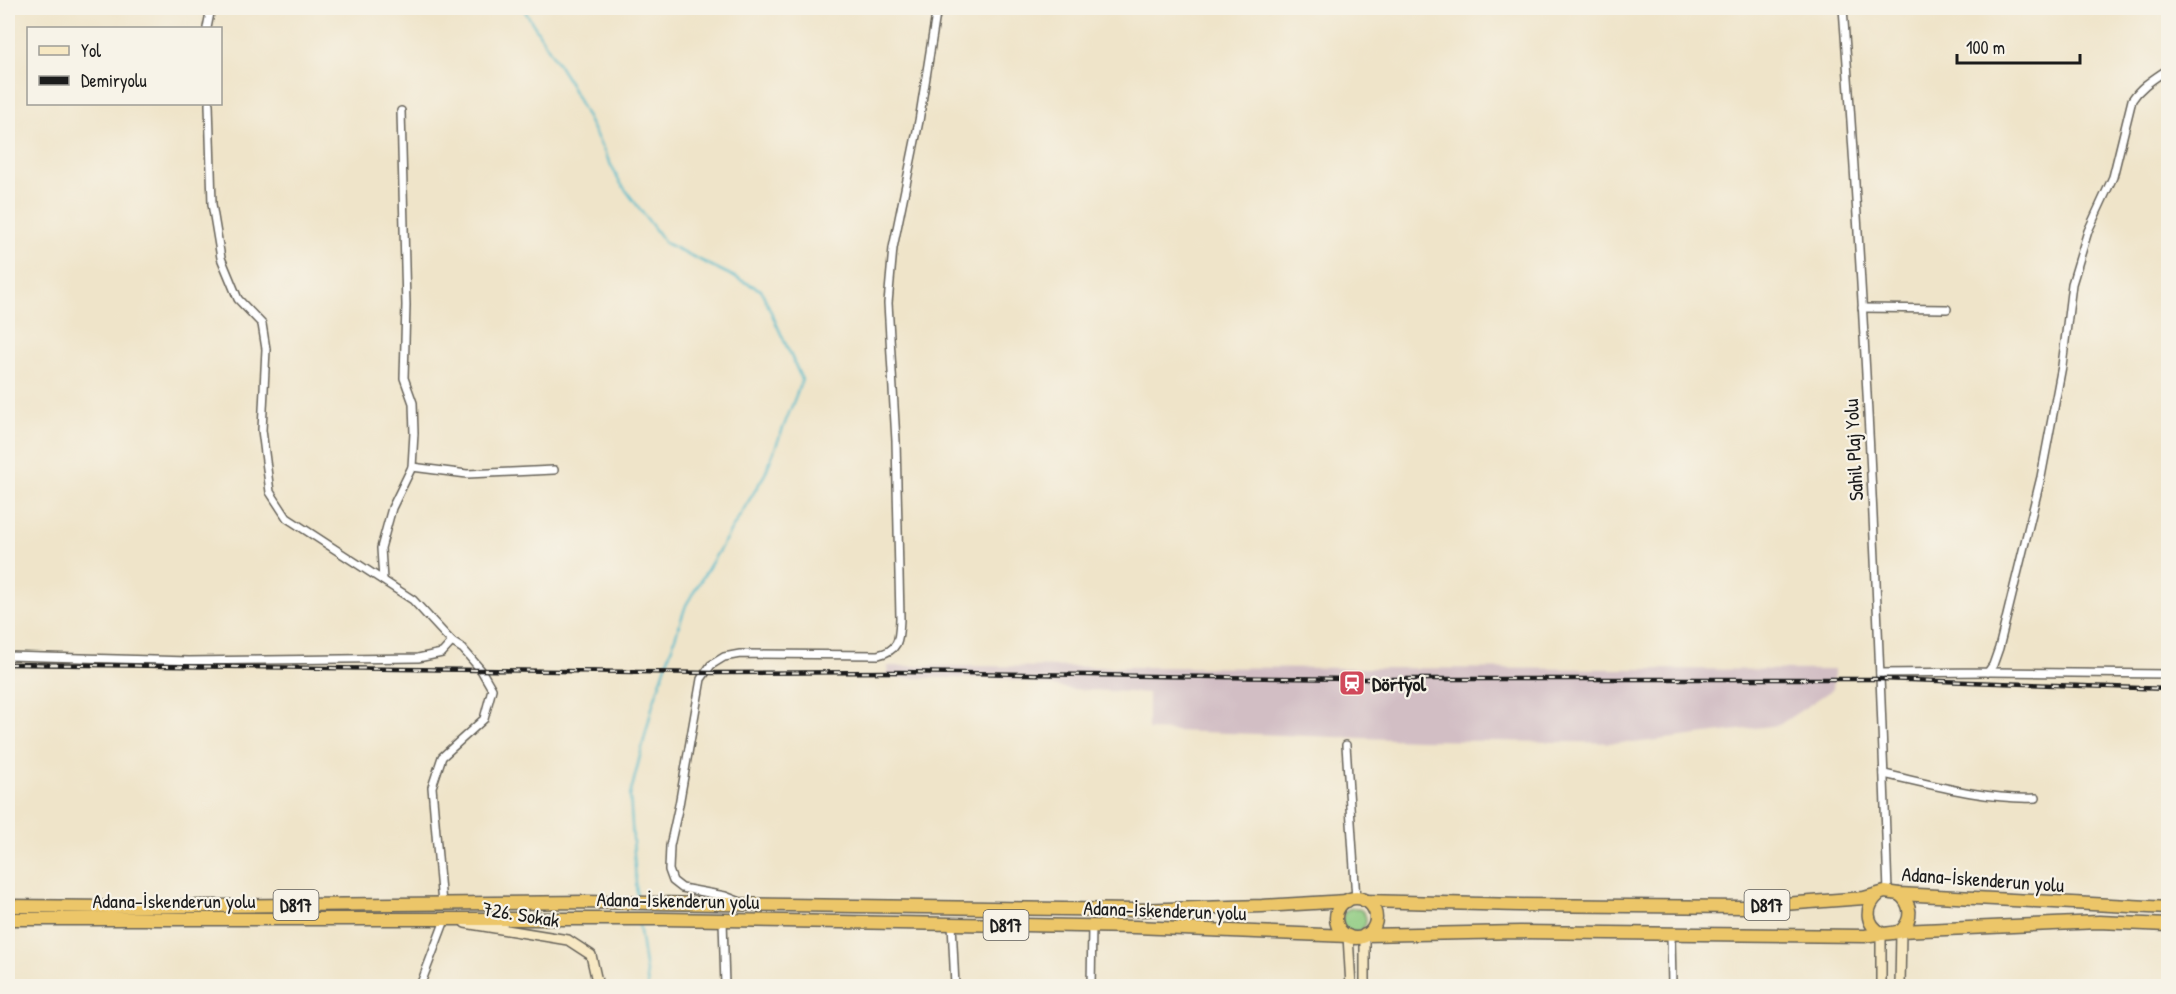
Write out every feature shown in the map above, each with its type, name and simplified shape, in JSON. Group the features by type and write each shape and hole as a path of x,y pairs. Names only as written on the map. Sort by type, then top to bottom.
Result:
{"highway":[{"path":"1881,933 1871,924 1868,911 1870,905 1888,894 1904,898 1910,912 1906,925 1901,931"},
{"name":"Adana-İskenderun yolu","path":"1356,900 1518,905 1743,907 1864,898 1888,894 2169,908"},
{"name":"D817","path":"8,906 584,902 1135,910 1356,900"},
{"path":"1356,900 1371,905 1376,917 1372,930 1365,935 1354,938 1339,928 1338,910 1356,900"},
{"path":"442,904 445,920"},
{"name":"Adana-İskenderun yolu","path":"8,919 663,919 1092,927 1348,936"},
{"name":"Adana-İskenderun yolu","path":"1365,935 1520,932 1864,936 1881,933 1894,934 1901,931 2099,922 2169,924"}],"street":[{"path":"207,27 211,8"},
{"path":"746,904 725,896 682,888 673,881 669,870 670,846 680,805 700,679 711,665 724,657 757,653 878,655 893,649 898,643 900,618 896,441 888,303 889,281 937,8"},
{"name":"Sahil Plaj Yolu","path":"1843,8 1862,308 1880,673 1888,894"},
{"path":"1988,672 1999,648 2040,477 2062,366 2072,284 2088,231 2113,177 2132,100 2144,86 2169,69"},
{"path":"209,105 212,204 221,258 238,299 262,324 266,349 262,430 270,492 287,518 413,600 452,642 463,649 481,670 492,689 484,719 442,757 432,787 442,904"},
{"path":"383,580 381,548 392,508 412,467 413,403 404,378 406,305 401,111"},
{"path":"1862,308 1947,309"},
{"path":"412,467 467,474 554,470"},
{"path":"8,656 189,661 418,658 442,653 452,642"},
{"path":"1880,673 2169,674"},
{"path":"1346,745 1356,900"},
{"path":"1884,774 1962,791 2016,799 2036,798"},
{"path":"420,987 445,920"},
{"name":"726. Sokak","path":"445,920 567,940 591,955 598,987"},
{"path":"723,920 725,987"},
{"path":"952,924 955,987"},
{"path":"1091,987 1092,927"},
{"path":"1899,987 1901,931"},
{"path":"1881,933 1881,987"},
{"path":"1671,934 1672,987"},
{"path":"1365,935 1365,987"},
{"path":"1348,936 1351,987"}],"shaded area":[{"path":"888,666 1834,670 1834,674 1833,689 1779,725 1633,743 1418,740 1148,730 1148,693 1071,689 1004,678 887,678"}],"green space":[{"path":"1354,908 1359,909 1365,915 1365,925 1359,931 1354,932 1349,931 1343,925 1342,920 1343,915 1349,909"}],"waterway":[{"path":"523,8 568,80 619,181 665,243 761,290 802,380 765,474 686,605 653,704 630,796 637,897"},
{"path":"639,924 648,986"}],"railway":[{"path":"8,664 716,673 899,672 1350,679 1881,679 2168,689"}],"place":[{"name":"Dörtyol","path":"1352,683"}]}
